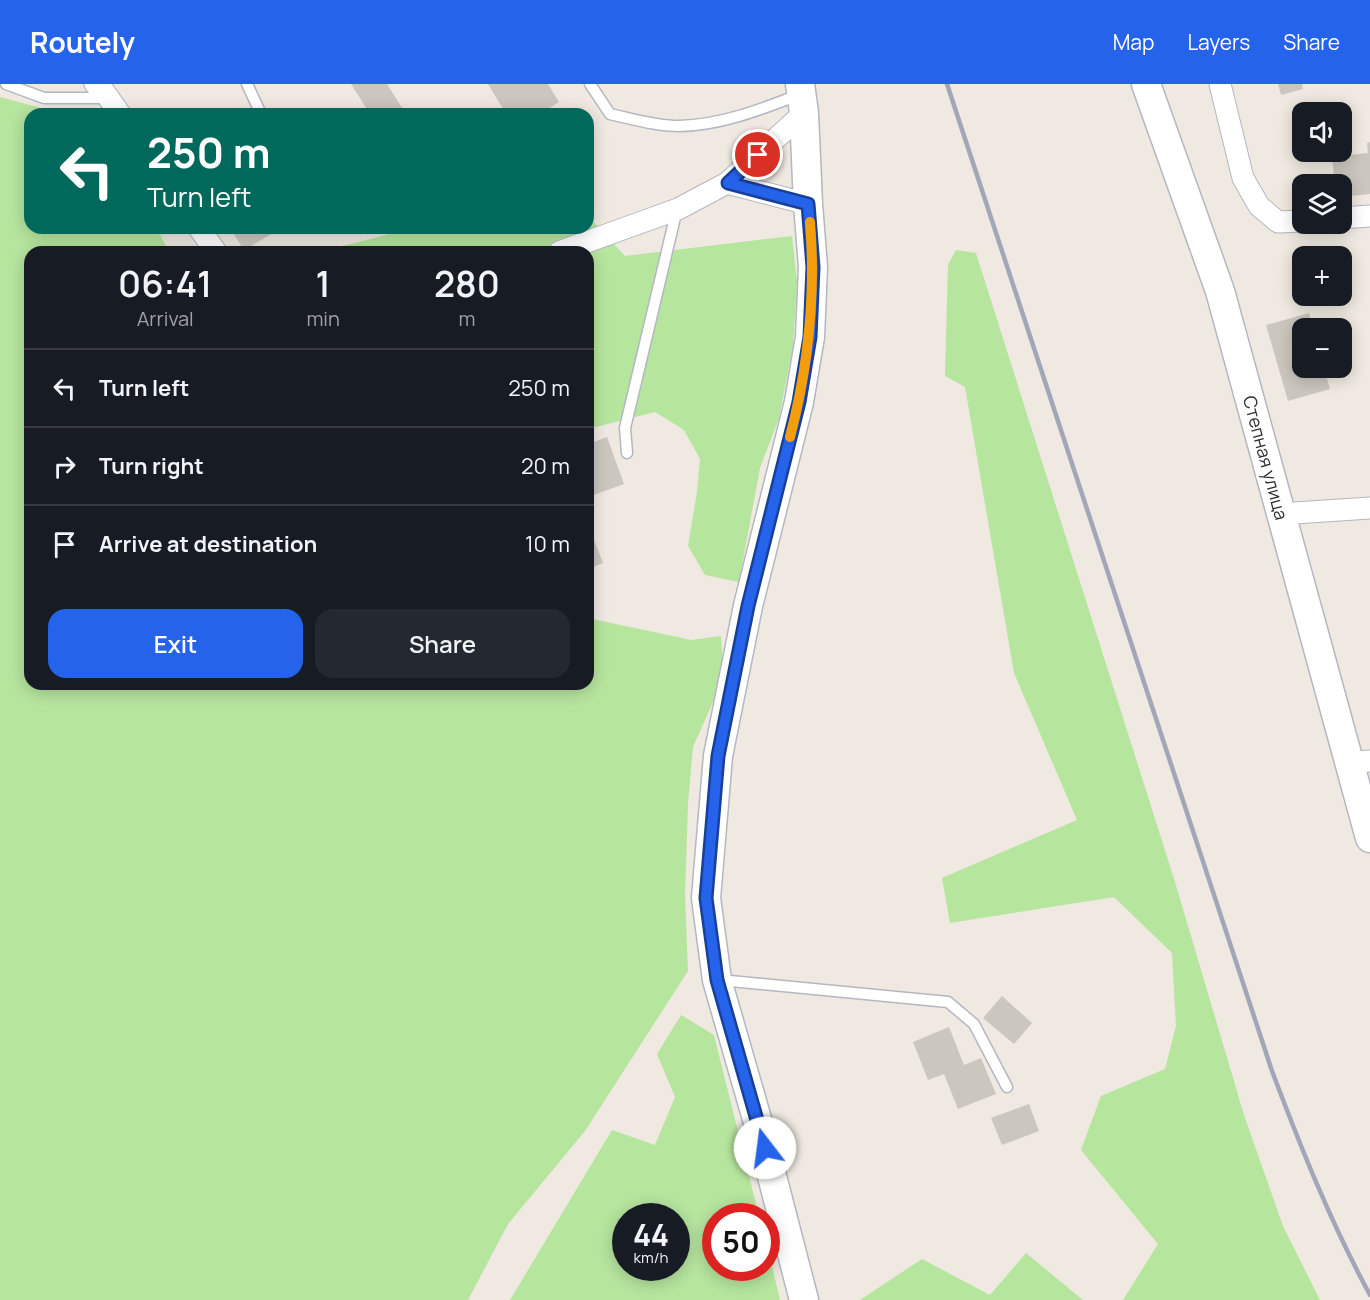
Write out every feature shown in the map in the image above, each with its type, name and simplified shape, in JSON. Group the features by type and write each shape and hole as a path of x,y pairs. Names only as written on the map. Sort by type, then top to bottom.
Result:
{"main road":[{"name":"Степная улица","path":"1146,84 1220,291 1280,514 1359,762 1370,838"},
{"path":"802,97 813,267 810,337 799,402 748,606 718,756 706,898 717,980 759,1126 804,1300"}],"street":[{"path":"1220,84 1243,178 1259,206 1278,222 1292,221"},
{"path":"576,246 678,209 728,183 802,97"},
{"path":"728,183 808,204"},
{"path":"1352,217 1370,216"},
{"path":"1280,514 1370,507"}],"lane":[{"path":"6,84 44,98 108,99"},
{"path":"247,84 258,108"},
{"path":"590,84 610,114 647,123 679,126 713,122 802,97"},
{"path":"627,453 625,428 678,209"},
{"path":"717,980 948,1002 974,1024 1006,1087"}],"green space":[{"path":"0,97 41,108 24,108 24,234 160,234 166,246 24,246 24,690 594,690 594,619 691,640 721,636 723,668 717,693 693,747 688,804 685,895 688,971 585,1131 508,1224 468,1300 0,1300"},
{"path":"594,222 625,256 792,236 797,282 793,346 779,418 760,468 739,582 705,575 688,546 700,459 684,430 655,412 594,427 594,246 342,246 390,234 594,234"},
{"path":"956,250 976,253 1175,882 1244,1115 1283,1226 1320,1300 1123,1300 1158,1244 1081,1150 1101,1096 1165,1069 1176,1026 1172,953 1114,897 950,923 942,878 1077,820 1014,673 965,387 945,376 948,265"},
{"path":"681,1015 714,1035 756,1203 702,1203 702,1281 776,1281 780,1300 510,1300 612,1130 655,1145 675,1097 657,1054"},
{"path":"1026,1253 1083,1300 860,1300 922,1259 990,1295"}],"building":[{"path":"351,84 387,84 402,108 366,108"},
{"path":"488,84 548,84 559,102 550,108 502,108"},
{"path":"1278,84 1302,84 1303,89 1281,95"},
{"path":"1370,142 1370,194 1352,196 1352,174 1334,174 1333,162 1352,162 1352,155 1368,153 1367,143"},
{"path":"234,234 272,234 251,246 241,246"},
{"path":"1309,313 1310,318 1292,318 1292,378 1327,378 1330,389 1288,401 1266,325"},
{"path":"607,437 624,484 594,495 594,442"},
{"path":"594,540 603,563 594,567"},
{"path":"1002,996 1032,1023 1014,1044 983,1018"},
{"path":"949,1027 964,1065 981,1058 996,1094 958,1109 944,1074 928,1080 913,1042"},
{"path":"1029,1104 1039,1131 1002,1145 991,1118"}],"railway":[{"path":"947,84 1272,1071 1317,1185 1370,1295"}],"slow traffic":[{"path":"790,437 799,402 810,337 813,267 810,222"}],"route":[{"path":"758,155 728,183 808,204 813,267 810,337 799,402 748,606 718,756 706,898 717,980 765,1148"}]}
